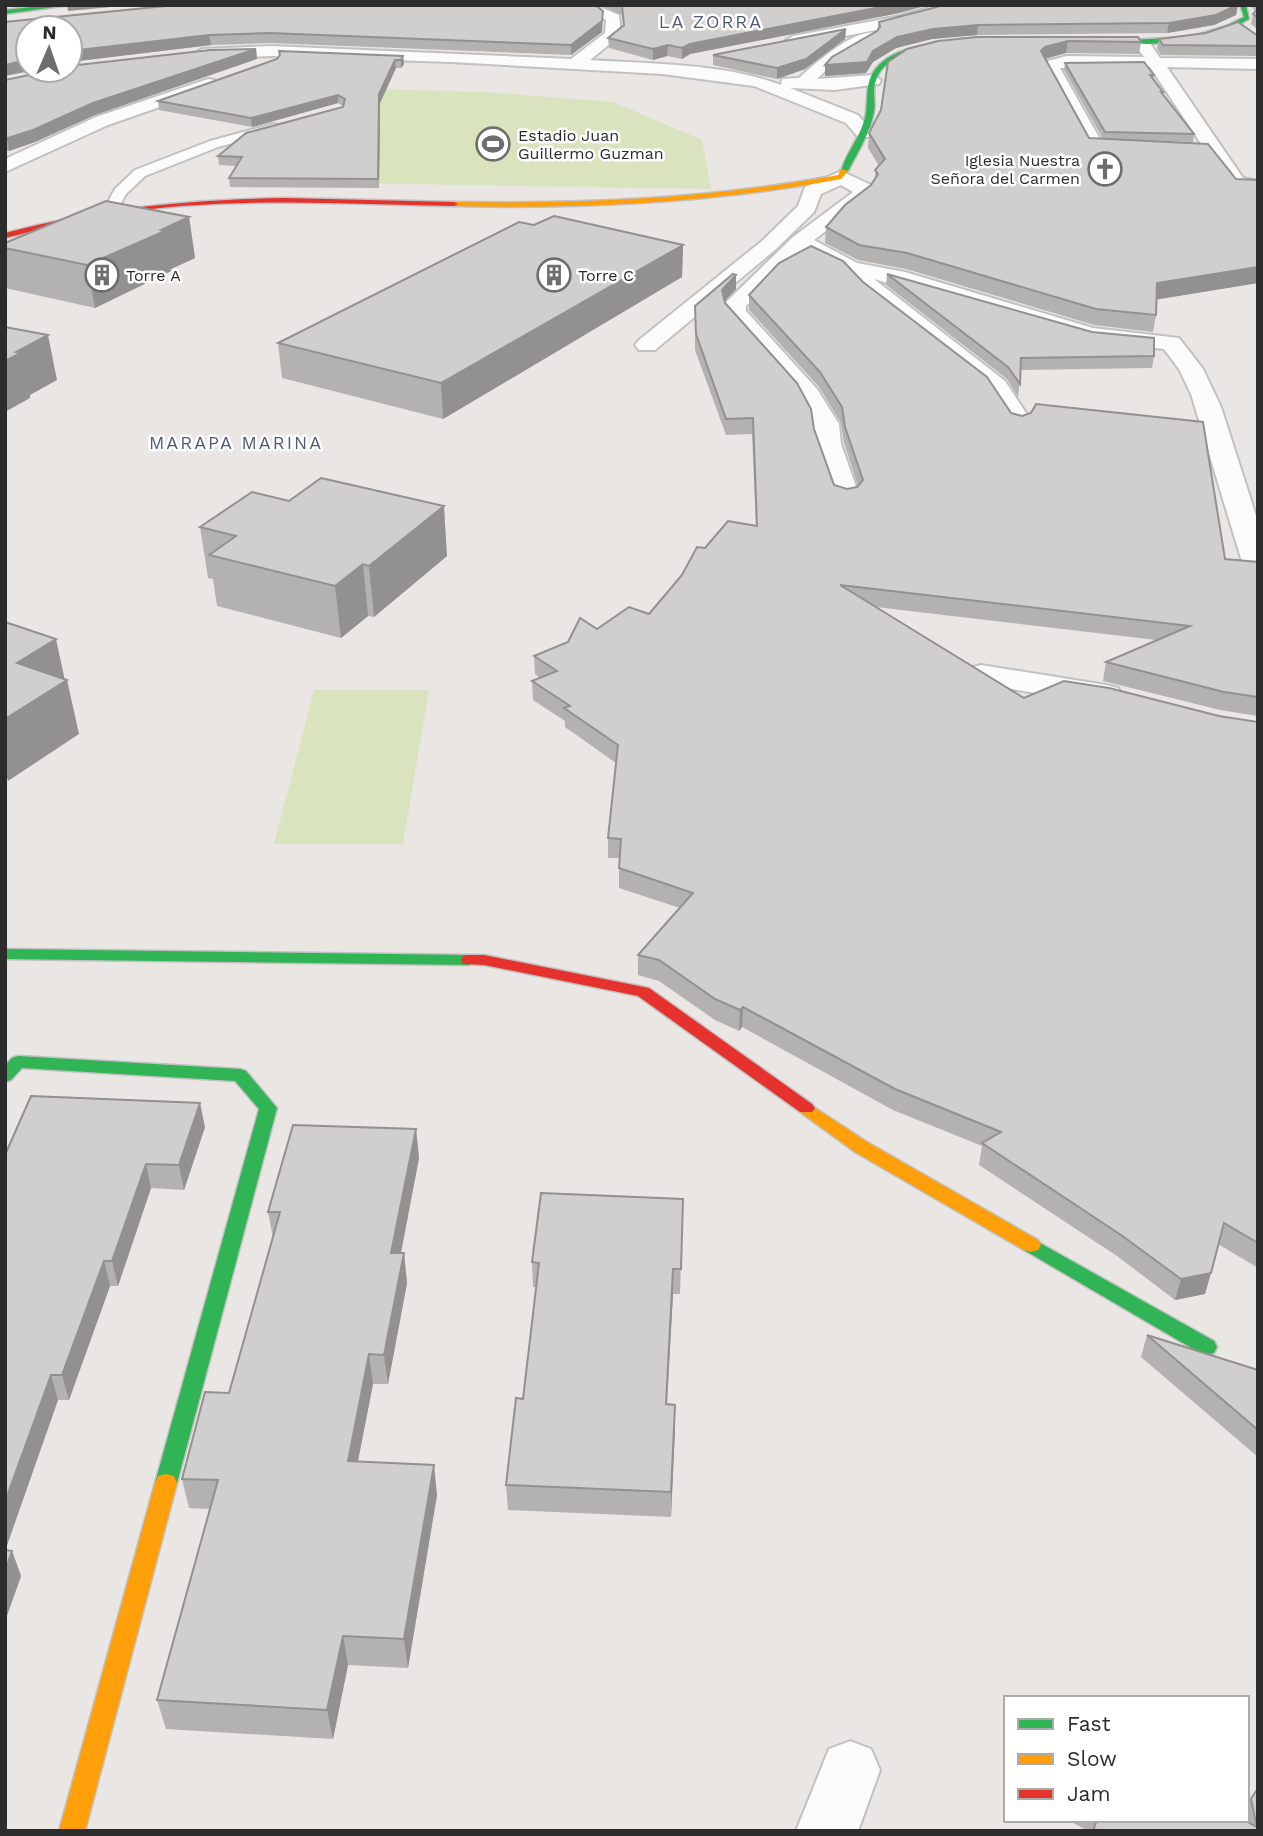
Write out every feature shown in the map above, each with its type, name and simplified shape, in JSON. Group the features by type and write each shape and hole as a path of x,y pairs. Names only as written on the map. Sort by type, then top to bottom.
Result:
{"street":[{"path":"780,44 902,20 955,5"},
{"path":"576,64 613,34 614,18 600,11"},
{"path":"8,21 70,12"},
{"path":"1076,42 1142,43 1199,36 1245,15"},
{"path":"803,83 824,63 902,20"},
{"path":"648,345 769,245 807,208 812,191 841,177 864,133 873,104 873,80 883,65 917,50 965,42"},
{"path":"1142,43 1212,151 1236,182 1243,186 1258,187"},
{"path":"252,69 299,52"},
{"path":"184,56 299,52 662,69 758,82 835,85 873,80"},
{"path":"662,69 715,57"},
{"path":"1160,149 1096,147 1050,65 1067,61 1258,64"},
{"path":"5,166 102,121 229,77"},
{"path":"758,82 852,119 864,133"},
{"path":"1186,150 1212,151"},
{"path":"5,236 111,209 226,202 638,205 743,197 793,189 841,177 864,189 861,195 800,242 735,304 735,312 808,394 826,425 828,444 845,495"},
{"path":"800,242 851,268 897,277 1091,335 1171,343 1195,376 1212,411 1220,449 1258,565"},
{"path":"851,268 872,290 996,386 1019,422"},
{"path":"981,675 1043,683 1133,700"},
{"path":"5,954 484,960 643,992 861,1147 1208,1347"},
{"path":"5,1076 18,1062 240,1075 268,1108 72,1831"},
{"path":"827,1831 850,1770"}],"lane":[{"path":"111,209 120,192 140,173 214,144 289,124"}],"green space":[{"path":"380,89 485,92 613,102 702,140 711,189 350,183"},
{"path":"314,690 429,690 403,844 274,844"}],"building":[{"path":"176,5 595,5 603,11 602,21 571,45 270,33 209,35 84,49 84,14"},
{"path":"622,5 891,5 690,44 682,48 668,45 653,49 608,38 624,25"},
{"path":"944,5 1237,5 1216,15 1169,23 978,25 933,29 897,37 873,51 867,62 825,65 832,57 877,31 879,22"},
{"path":"14,21 14,63 5,65 5,22"},
{"path":"1238,22 1258,36 1258,46 1163,45 1159,39 1206,33"},
{"path":"846,29 806,59 777,68 713,55"},
{"path":"977,37 1138,37 1141,42 1068,41 1045,47 1041,51 1089,138 1208,144 1236,179 1258,180 1258,267 1157,283 1156,315 1096,309 907,253 859,245 826,227 845,205 871,185 878,174 875,170 885,159 869,133 881,110 888,62 907,49 938,41"},
{"path":"256,49 93,103 33,130 5,139 5,80 14,78 14,84 84,84 84,64 210,50"},
{"path":"279,51 403,56 401,60 395,60 379,94 378,179 229,178 242,157 218,156 246,133 343,107 345,99 338,95 251,118 158,101 277,59"},
{"path":"1144,62 1154,75 1150,75 1161,92 1194,134 1105,132 1065,63"},
{"path":"106,201 189,217 161,230 165,231 87,265 5,248 5,243"},
{"path":"554,216 683,245 441,383 278,343 519,222 534,225"},
{"path":"811,246 843,261 863,282 987,377 1011,413 1022,416 1031,413 1036,404 1203,422 1225,559 1258,562 1258,697 1224,692 1106,662 1190,626 840,585 1024,698 1064,681 1109,688 1219,716 1258,722 1258,1243 1224,1223 1211,1273 1181,1279 1121,1235 982,1143 1001,1132 895,1089 743,1007 740,1010 715,999 659,960 638,955 693,893 619,868 621,839 608,838 618,745 564,708 570,706 532,681 557,671 534,656 568,642 580,618 597,629 629,607 649,614 682,575 697,547 705,548 728,521 757,526 753,418 726,419 696,334 695,306 733,274 736,275 722,290 725,303 797,383 811,409 814,429 834,485 847,489 857,487 863,480 845,427 842,407 820,372 749,295 779,263"},
{"path":"887,274 1092,332 1154,338 1154,356 1021,358 1020,384 1008,367"},
{"path":"5,327 48,335 5,361"},
{"path":"321,478 444,506 369,566 363,564 335,586 209,555 236,536 200,527 252,492 289,501"},
{"path":"5,622 56,639 17,663 67,680 5,719"},
{"path":"31,1096 200,1103 179,1165 146,1164 112,1261 104,1261 62,1375 51,1375 5,1502 5,1155"},
{"path":"293,1125 416,1129 391,1253 404,1253 384,1355 369,1354 348,1461 434,1465 404,1639 343,1636 327,1710 157,1700 218,1480 182,1479 205,1392 229,1393 280,1212 268,1212"},
{"path":"541,1193 683,1199 681,1269 673,1269 666,1404 675,1405 671,1492 506,1485 516,1398 523,1399 539,1263 532,1262"},
{"path":"1147,1335 1258,1370 1258,1430"},
{"path":"5,1550 12,1551 5,1571"},
{"path":"1258,1788 1258,1831 1093,1831 1096,1822 1248,1822 1257,1827 1251,1799"}],"traffic: fast":[{"path":"5,12 67,5"},
{"path":"1088,42 1129,43 1190,39 1210,34 1247,18 1243,5"},
{"path":"844,171 869,119 872,83 878,70 903,53 944,45"},
{"path":"5,954 469,960"},
{"path":"5,1076 18,1062 240,1075 268,1108 166,1483"},
{"path":"1031,1245 1207,1347"}],"traffic: slow":[{"path":"454,204 601,204 696,198 792,186 841,177 844,171"},
{"path":"806,1108 861,1147 1031,1245"},
{"path":"72,1831 166,1483"}],"traffic: jam":[{"path":"5,236 60,221 171,205 284,201 454,204"},
{"path":"469,960 484,960 643,992 806,1108"}],"place":[{"name":"Estadio Juan Guillermo Guzman","path":"493,144"},
{"name":"Iglesia Nuestra Señora del Carmen","path":"1105,169"},
{"name":"Torre A","path":"102,275"},
{"name":"Torre C","path":"554,275"}],"district":[{"name":"LA ZORRA","path":"711,22"},
{"name":"MARAPA MARINA","path":"236,443"}]}
